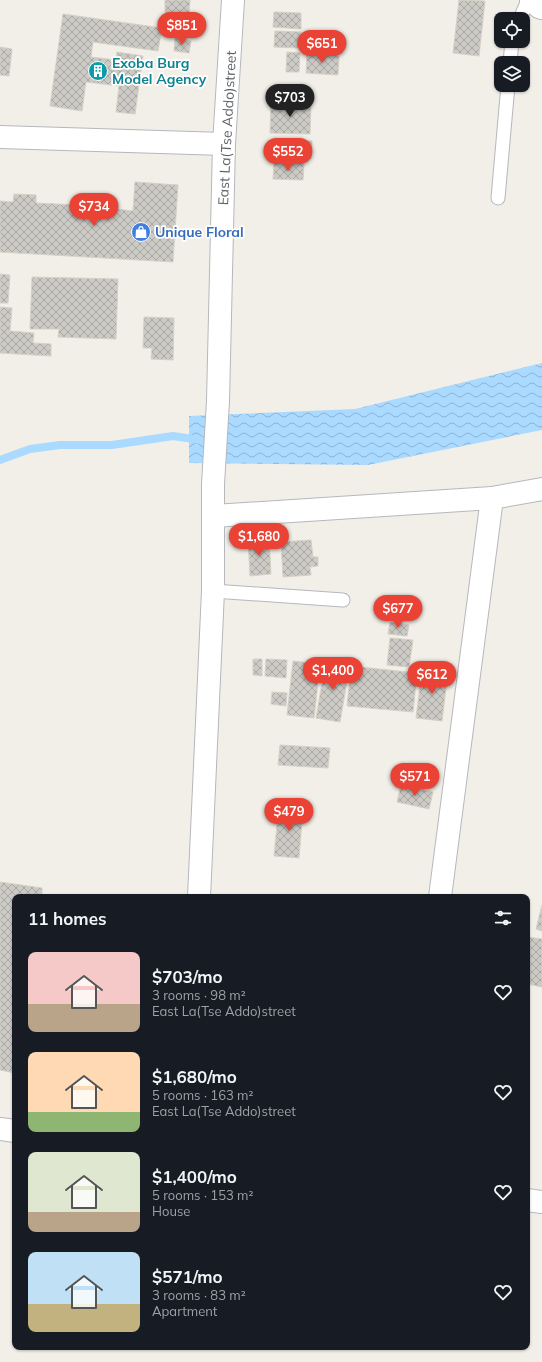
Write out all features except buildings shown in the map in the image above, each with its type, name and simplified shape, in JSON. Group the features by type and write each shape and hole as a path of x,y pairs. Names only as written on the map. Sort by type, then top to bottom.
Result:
{"street":[{"name":"East La(Tse Addo)street","path":"199,894 213,591 213,484 218,400 224,144 234,0"},
{"path":"529,0 542,8"},
{"path":"0,137 224,144"},
{"path":"214,516 492,498 542,489"},
{"path":"440,894 492,498"},
{"path":"0,1129 12,1131"},
{"path":"530,1200 542,1202"}],"lane":[{"path":"523,12 529,0"},
{"path":"498,198 507,92"},
{"path":"213,591 343,600"}],"water":[{"path":"542,363 542,430 368,465 189,463 189,416 355,409"}],"waterway":[{"path":"0,460 30,449 60,445 112,445 173,436 200,440"}],"place":[{"name":"Exoba Burg Model Agency","path":"98,71"},
{"name":"Unique Floral","path":"141,232"}]}
